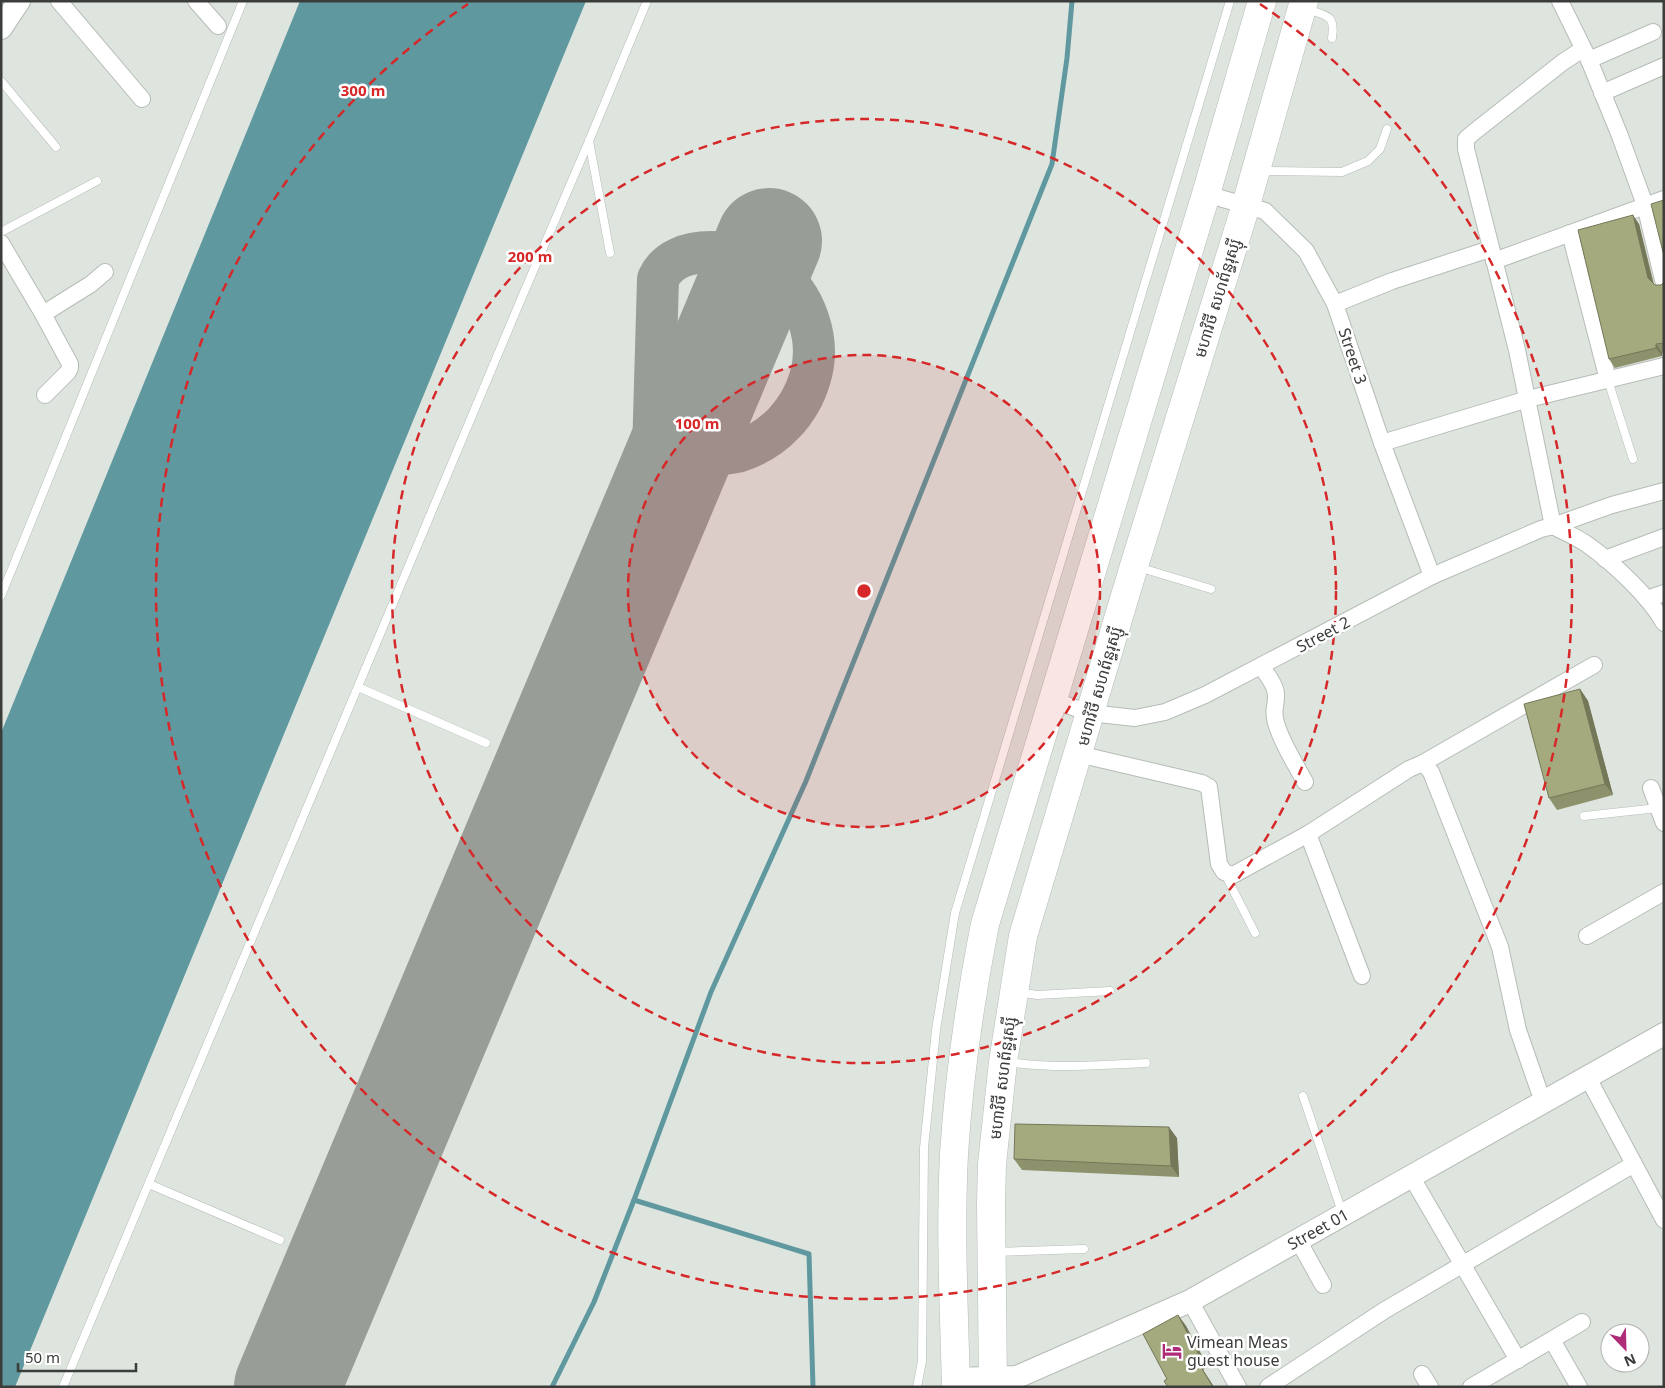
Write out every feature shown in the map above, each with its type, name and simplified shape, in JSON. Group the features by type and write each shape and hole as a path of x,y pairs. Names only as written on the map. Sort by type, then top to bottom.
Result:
{"highway":[{"path":"956,1383 952,1251 954,1156 963,1057 973,983 985,924 1206,194 1262,1"},
{"name":"មហាវិថី សហព័ន្ធរុស្ស៊ី","path":"993,1383 992,1164 1003,1062 1023,936 1134,566 1246,205 1303,5"}],"street":[{"path":"1,28 19,1"},
{"path":"59,1 142,99"},
{"path":"196,1 218,26"},
{"path":"1560,1 1586,55 1620,136 1645,205 1664,284"},
{"path":"1653,32 1563,62 1466,138 1466,148 1517,350 1553,526 1586,544 1605,559 1647,600 1658,612 1664,623"},
{"path":"1602,93 1664,66"},
{"name":"Street 3","path":"1206,194 1265,211 1306,251 1335,304 1382,443 1432,576"},
{"path":"1335,304 1392,281 1570,233 1664,199"},
{"path":"1570,233 1608,380"},
{"path":"1,243 70,364 70,368 45,395"},
{"path":"43,314 91,284 105,272"},
{"path":"1382,443 1528,399 1664,366"},
{"name":"Street 2","path":"1052,700 1090,713 1135,718 1165,712 1205,695 1432,576 1541,529 1612,505 1664,492"},
{"path":"1605,559 1664,537"},
{"path":"1647,600 1664,593"},
{"path":"1078,754 1202,782 1209,787 1219,864 1224,872 1233,875 1308,834 1408,769 1423,763 1594,665"},
{"path":"1261,666 1275,687 1276,697 1273,710 1276,724 1305,782"},
{"path":"1423,763 1431,772 1500,947 1518,1030 1544,1102"},
{"path":"1650,788 1662,812"},
{"path":"1308,834 1362,976"},
{"path":"1587,936 1664,892"},
{"name":"Street 01","path":"956,1383 993,1383 1017,1377 1190,1301 1664,1034"},
{"path":"1588,1078 1664,1220"},
{"path":"1268,1387 1364,1323 1634,1164"},
{"path":"1411,1176 1518,1360"},
{"path":"1298,1240 1323,1285"},
{"path":"1190,1301 1238,1387"},
{"path":"1472,1387 1582,1322"},
{"path":"1552,1340 1579,1387"}],"lane":[{"path":"1,596 243,1"},
{"path":"63,1387 526,288 590,141 647,1"},
{"path":"917,1387 922,1361 924,1148 936,1030 956,913 1230,1"},
{"path":"1303,5 1329,17 1333,22 1332,38"},
{"path":"1,81 56,147"},
{"path":"1255,171 1342,172 1368,161 1380,149 1388,129"},
{"path":"590,141 610,253"},
{"path":"1,232 97,181"},
{"path":"1608,380 1633,459"},
{"path":"1134,566 1211,589"},
{"path":"358,688 486,743"},
{"path":"1584,816 1662,812"},
{"path":"1224,872 1255,933"},
{"path":"1014,991 1037,995 1110,991"},
{"path":"1003,1062 1033,1066 1066,1067 1146,1063"},
{"path":"1303,1096 1342,1214"},
{"path":"149,1184 280,1240"},
{"path":"991,1252 1084,1250"}],"water":[{"path":"300,1 586,1 15,1387 1,1387 1,733"}],"building":[{"path":"1664,200 1664,256 1651,204"},
{"path":"1633,215 1648,278 1655,285 1661,285 1664,282 1664,343 1656,344 1656,348 1609,359 1578,230"},
{"path":"1580,689 1605,784 1549,798 1524,704"},
{"path":"1015,1124 1169,1127 1171,1166 1014,1159"},
{"path":"1178,1315 1200,1357 1196,1359 1213,1387 1168,1387 1164,1381 1167,1379 1143,1334"}],"waterway":[{"path":"552,1387 594,1302 711,992 806,781 1052,164 1067,58 1072,1"},
{"path":"634,1200 809,1254 813,1387"}],"taxiway":[{"path":"647,530 653,453 658,279 667,267 679,258 694,253 728,253 745,257 773,270 784,280 802,304 808,318 814,348 813,363 806,390 792,413 774,432 752,446 740,451 709,457 694,466 655,513"}],"runway":[{"path":"287,1387 769,241"}],"place":[{"name":"Vimean Meas guest house","path":"1172,1351"}]}
